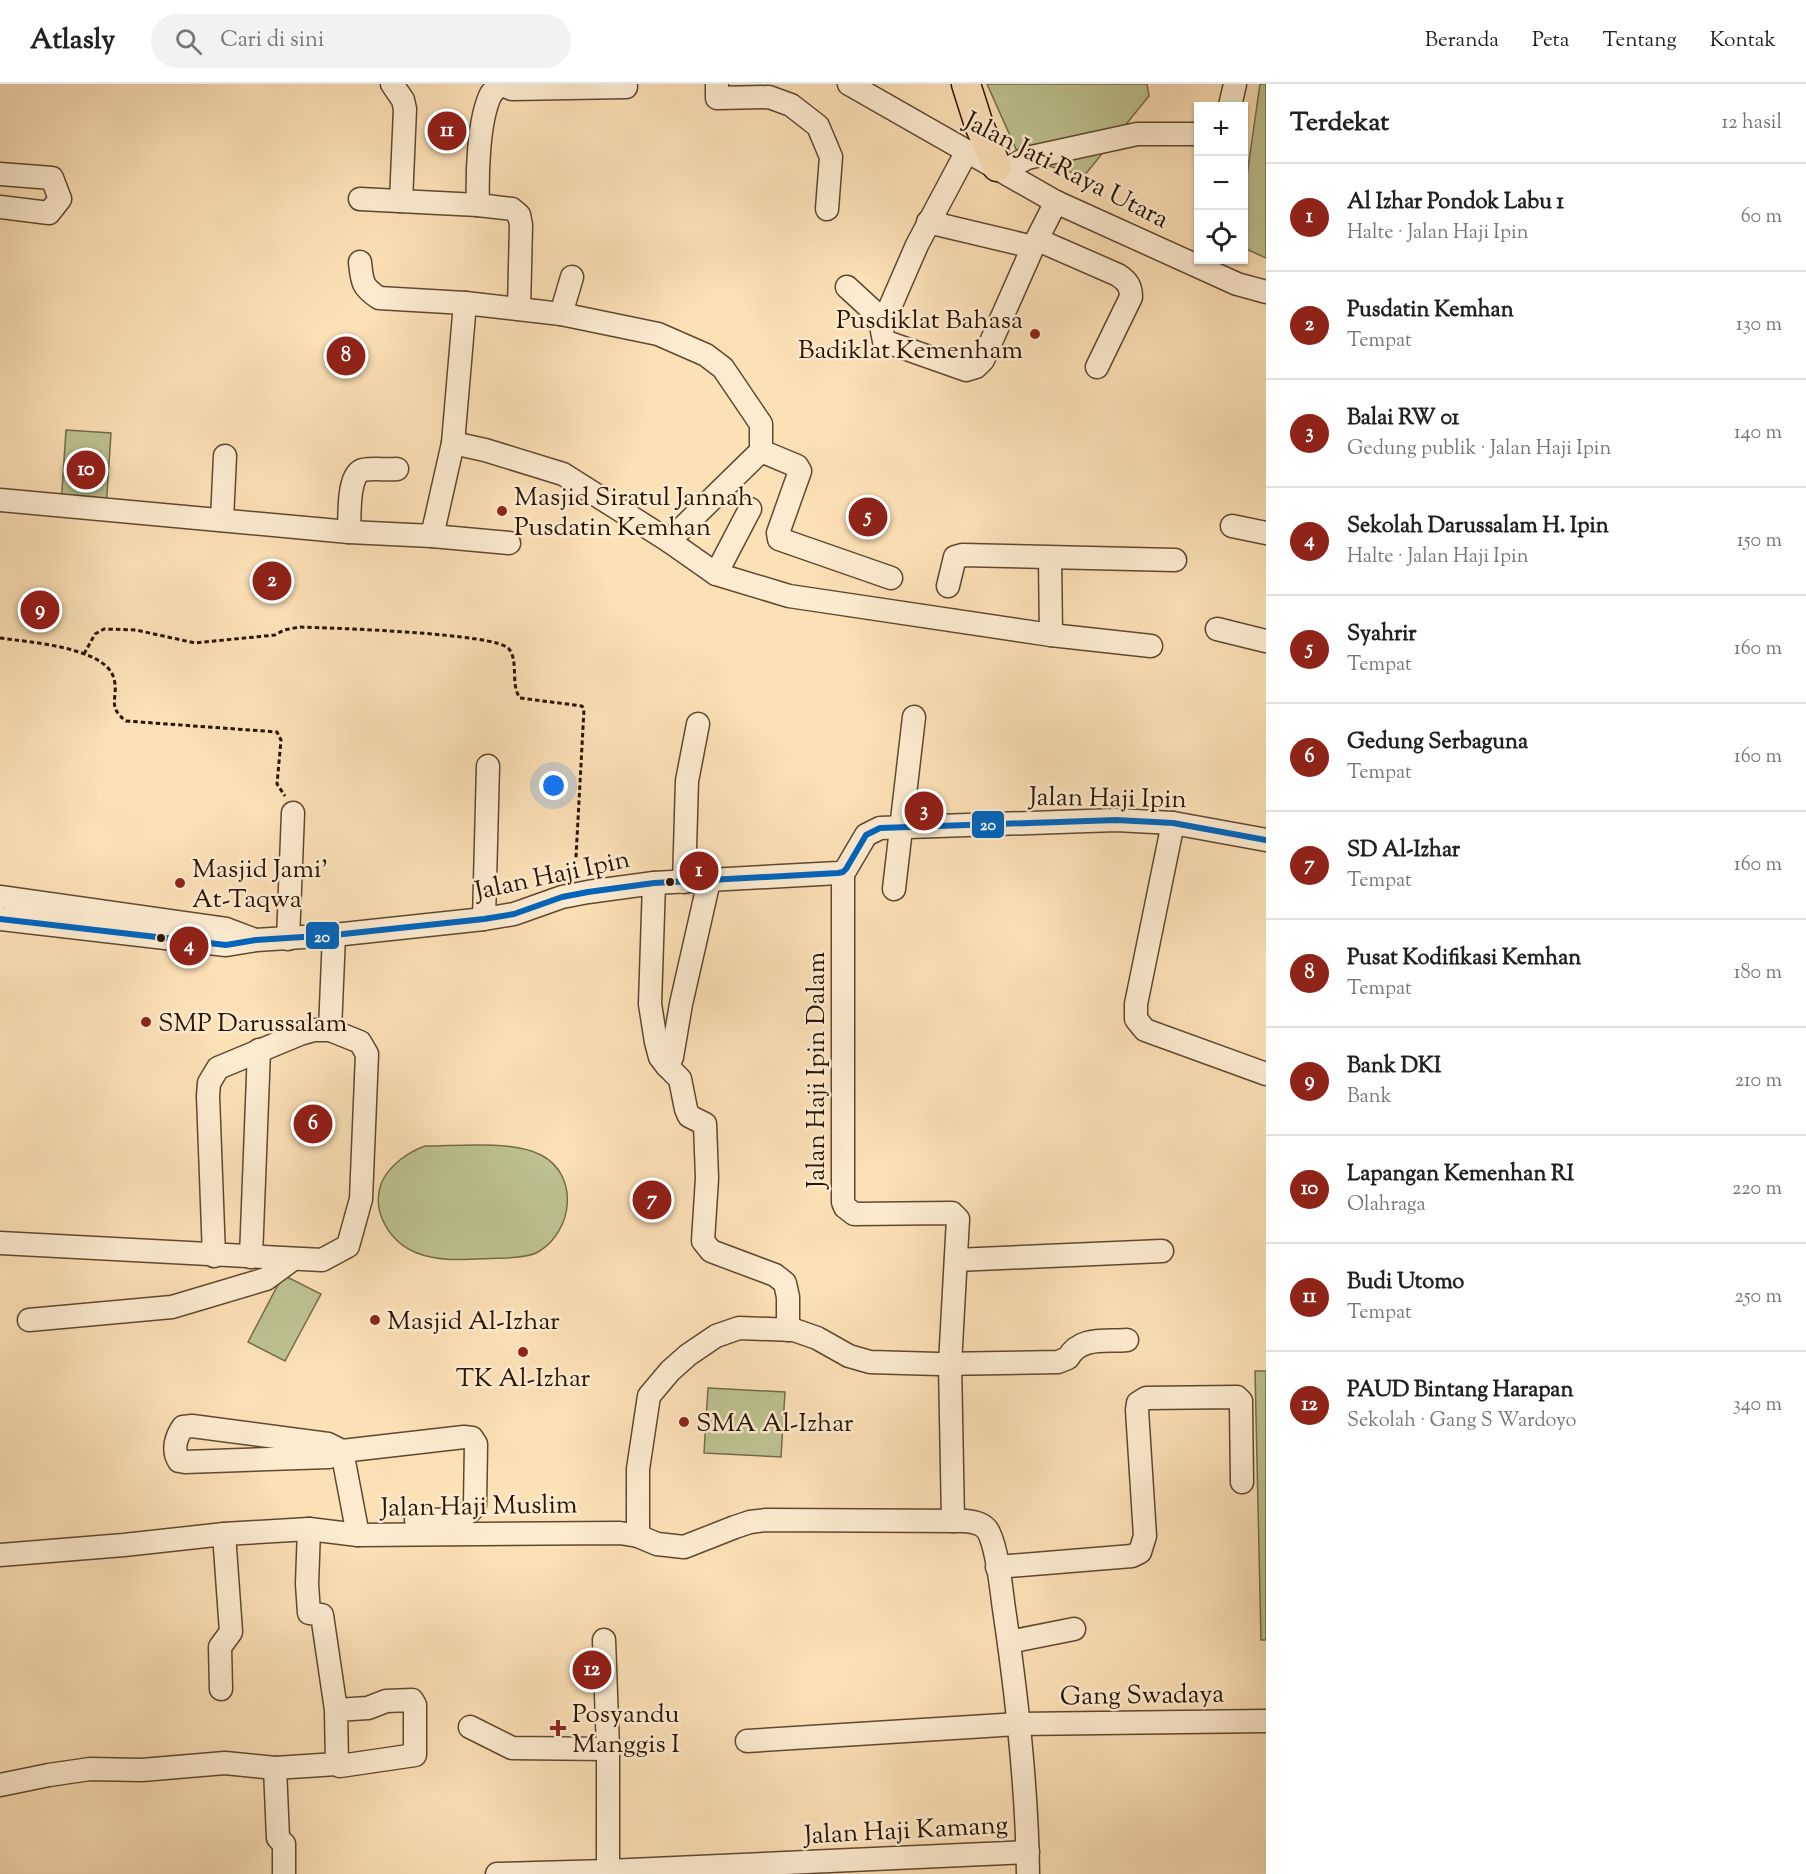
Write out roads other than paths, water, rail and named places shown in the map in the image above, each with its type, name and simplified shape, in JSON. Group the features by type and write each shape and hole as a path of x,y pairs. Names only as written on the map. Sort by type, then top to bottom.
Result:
{"main road":[{"path":"966,84 979,125 1000,169"}],"street":[{"path":"392,84 403,100 405,109 401,201"},
{"path":"478,205 478,175 484,114 492,92 501,84 512,89 626,87"},
{"path":"717,84 717,98 769,97 791,105 818,126 831,157 826,209"},
{"name":"Jalan Jati Raya Utara","path":"849,84 1056,202 1237,284 1266,292"},
{"path":"1231,102 1235,84"},
{"path":"1000,169 1028,158 1137,134 1194,134"},
{"path":"967,151 916,244 884,321 882,331 884,341 966,370 976,367 983,360 1035,243 1056,202"},
{"path":"0,174 52,178 60,199 49,213 0,207"},
{"path":"360,199 512,209 519,215 521,225 519,309"},
{"path":"928,222 1035,243 1126,280 1131,288 1131,297 1097,367"},
{"path":"360,262 362,282 368,291 379,298 465,303 561,314 658,334 706,355 723,368 761,424 760,451 669,541"},
{"path":"561,314 572,277"},
{"path":"847,287 884,321"},
{"path":"432,536 453,443 465,303"},
{"path":"453,443 485,450 563,474 669,541 716,574 789,596 1051,635 1151,646"},
{"path":"760,451 797,466 800,471 778,533 779,539 891,578"},
{"path":"222,520 225,456"},
{"path":"349,532 351,486 355,476 362,470 397,470"},
{"path":"0,500 349,532 509,543"},
{"path":"716,574 750,509"},
{"path":"1232,526 1266,533"},
{"path":"948,586 955,557 1175,560"},
{"path":"1050,558 1051,635"},
{"path":"1217,629 1266,641"},
{"path":"894,889 914,717"},
{"path":"684,882 687,781 698,724"},
{"path":"484,919 488,766"},
{"path":"288,939 293,813"},
{"name":"Jalan Haji Ipin","path":"0,919 81,917 226,928 256,940 288,939 484,919 514,914 575,895 654,883 843,872 870,831 880,828 1116,820 1173,823 1266,840"},
{"path":"1173,823 1136,1004 1136,1019 1145,1030 1266,1074"},
{"name":"Jalan Haji Ipin Dalam","path":"843,872 843,1202 845,1207 854,1214 952,1214 958,1219 951,1364 953,1521"},
{"path":"667,1066 672,1057 681,1004 708,881"},
{"path":"654,883 650,1004 658,1049 667,1066 680,1079 689,1116 705,1124 707,1178 703,1241 711,1251 775,1275 785,1283 788,1298 788,1330"},
{"name":"Jalan Haji Ipin","path":"0,897 81,917"},
{"path":"330,1030 334,935"},
{"path":"650,1004 681,1004"},
{"path":"0,1243 214,1256 322,1260 348,1246 361,1199 367,1054 360,1042 330,1030 314,1030 258,1050 218,1068 209,1083 214,1256"},
{"path":"250,1257 258,1050"},
{"path":"956,1260 1162,1251"},
{"path":"29,1320 172,1307 266,1279 293,1259"},
{"path":"638,1536 638,1469 649,1396 670,1371 688,1355 716,1336 739,1328 788,1330 810,1335 859,1360 951,1364 1058,1362 1068,1358 1074,1348 1083,1343 1127,1340"},
{"path":"997,1567 1132,1556 1140,1552 1144,1536 1137,1410 1138,1403 1146,1398 1237,1397 1241,1401 1242,1482"},
{"path":"342,1451 328,1444 192,1426 183,1427 176,1441 176,1456 179,1461 185,1462 329,1457 342,1451 472,1438 476,1444 475,1505 471,1512 460,1518 358,1529 342,1451"},
{"name":"Jalan Haji Muslim","path":"0,1556 224,1534 309,1529 605,1532 638,1536 657,1544 684,1547 750,1522 766,1520 953,1521"},
{"name":"Jalan Haji Kamang","path":"508,1874 1028,1863 1019,1725 997,1567 989,1533 985,1527 977,1523 953,1521"},
{"path":"309,1529 307,1584 309,1613 322,1615 336,1710 338,1764"},
{"path":"221,1689 220,1647 231,1632 224,1534"},
{"path":"1009,1642 1074,1629"},
{"path":"604,1640 608,1749 608,1871"},
{"path":"0,1785 90,1769 142,1770 225,1763 275,1767 338,1764 340,1766 415,1755 415,1705 412,1700 386,1701 368,1708 336,1710"},
{"name":"Gang Swadaya","path":"747,1741 1019,1725 1266,1721"},
{"path":"470,1726 512,1748 608,1749"},
{"path":"275,1767 278,1838 284,1845 284,1874"}],"place":[{"name":"Budi Utomo","path":"447,131"},
{"name":"Pusdiklat Bahasa Badiklat Kemenham","path":"1035,334"},
{"name":"Pusat Kodifikasi Kemhan","path":"346,356"},
{"name":"Lapangan Kemenhan RI","path":"86,470"},
{"name":"Masjid Siratul Jannah Pusdatin Kemhan","path":"502,511"},
{"name":"Syahrir","path":"868,517"},
{"name":"Pusdatin Kemhan","path":"272,581"},
{"name":"Bank DKI","path":"40,610"},
{"name":"Balai RW 01","path":"924,811"},
{"name":"Al Izhar Pondok Labu 1","path":"699,871"},
{"name":"Masjid Jami' At-Taqwa","path":"180,883"},
{"name":"Sekolah Darussalam H. Ipin","path":"189,946"},
{"name":"SMP Darussalam","path":"146,1022"},
{"name":"Gedung Serbaguna","path":"313,1124"},
{"name":"SD Al-Izhar","path":"652,1200"},
{"name":"Masjid Al-Izhar","path":"375,1320"},
{"name":"TK Al-Izhar","path":"523,1352"},
{"name":"SMA Al-Izhar","path":"684,1422"},
{"name":"PAUD Bintang Harapan","path":"592,1670"},
{"name":"Posyandu Manggis I","path":"558,1728"}]}
